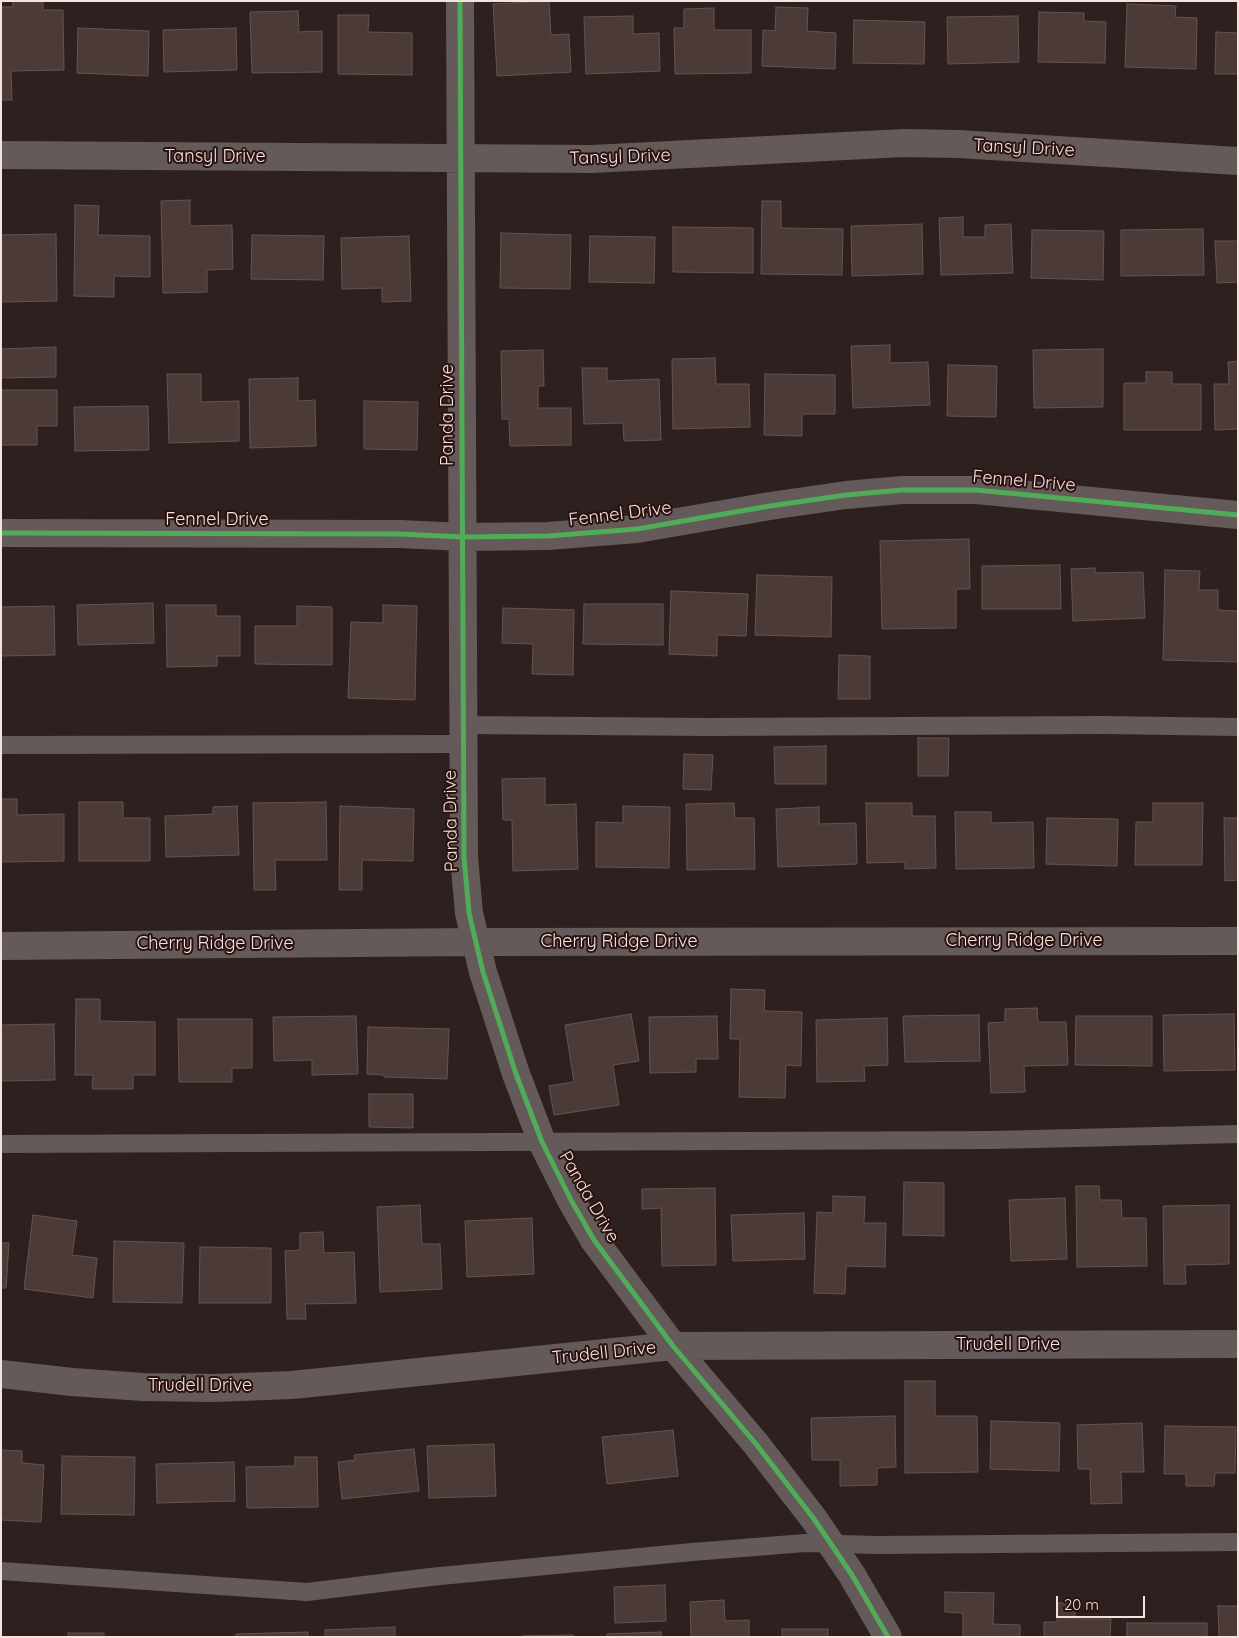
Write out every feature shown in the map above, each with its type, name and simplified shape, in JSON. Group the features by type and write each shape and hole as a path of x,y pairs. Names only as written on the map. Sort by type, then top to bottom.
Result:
{"street":[{"name":"Panda Drive","path":"460,1 465,866 469,913 483,972 513,1066 542,1142 570,1200 594,1240 673,1346 756,1444 814,1520 852,1575 888,1637"},
{"name":"Tansyl Drive","path":"1,155 592,159 904,143 1238,161"},
{"name":"Fennel Drive","path":"1,533 548,536 637,529 770,506 846,495 902,490 976,490 1238,515"},
{"name":"Cherry Ridge Drive","path":"1,946 476,942 1238,941"},
{"name":"Trudell Drive","path":"1,1374 72,1382 214,1388 292,1385 673,1346 1238,1344"}],"lane":[{"path":"1,745 464,735 719,727 1104,725 1238,727"},
{"path":"1,1144 993,1140 1238,1134"},
{"path":"1,1571 307,1592 430,1577 682,1552 805,1543 1238,1542"}],"building":[{"path":"13,1 43,1 43,10 63,10 64,70 11,71 12,100 1,100 1,7 13,7"},
{"path":"549,1 551,35 569,34 571,72 497,76 493,4"},
{"path":"1127,4 1176,6 1175,17 1197,18 1196,69 1125,67"},
{"path":"776,7 808,8 807,31 836,33 835,69 762,66 763,30 775,31"},
{"path":"714,8 714,30 751,30 751,73 675,74 674,28 684,28 684,9"},
{"path":"298,11 299,32 322,31 322,72 252,73 250,12"},
{"path":"1039,12 1084,13 1084,21 1106,22 1105,63 1038,62"},
{"path":"338,15 369,15 368,32 412,33 412,75 338,74"},
{"path":"633,16 633,34 659,33 660,71 586,74 584,17"},
{"path":"1018,16 1019,62 948,64 947,17"},
{"path":"854,20 925,22 924,64 853,63"},
{"path":"78,28 149,31 148,76 77,73"},
{"path":"236,28 237,70 164,72 163,30"},
{"path":"1216,32 1238,33 1238,74 1215,74"},
{"path":"190,200 190,226 232,225 233,269 207,270 207,292 163,293 161,201"},
{"path":"762,201 781,201 781,228 843,229 842,275 761,274"},
{"path":"75,205 99,206 98,235 150,236 150,277 114,276 114,297 74,296"},
{"path":"963,217 963,237 985,237 985,225 1011,224 1013,273 941,275 939,218"},
{"path":"922,224 923,274 852,276 851,226"},
{"path":"673,227 753,228 753,273 673,272"},
{"path":"1203,229 1204,275 1121,276 1121,230"},
{"path":"1032,230 1104,231 1103,280 1031,278"},
{"path":"501,233 571,235 570,289 500,288"},
{"path":"56,234 57,301 1,302 1,235"},
{"path":"252,235 324,236 323,280 251,279"},
{"path":"409,236 411,301 382,302 382,288 342,289 341,238"},
{"path":"590,236 655,237 654,283 589,282"},
{"path":"1215,241 1238,241 1238,282 1217,283"},
{"path":"890,345 890,363 928,362 930,405 853,408 851,346"},
{"path":"56,347 56,377 1,378 1,349"},
{"path":"1103,349 1103,407 1034,408 1033,350"},
{"path":"543,350 544,386 538,386 538,408 571,408 571,445 510,446 509,419 502,419 501,351"},
{"path":"715,358 716,384 749,384 750,427 673,429 672,359"},
{"path":"1238,361 1238,429 1215,430 1214,384 1229,384 1228,362"},
{"path":"948,365 997,366 996,417 947,416"},
{"path":"582,368 607,368 607,381 659,379 661,440 624,441 623,423 584,424"},
{"path":"1146,372 1172,372 1172,384 1201,384 1201,430 1124,430 1124,383 1146,383"},
{"path":"167,374 201,374 201,402 239,401 239,441 169,443"},
{"path":"765,374 835,375 835,414 802,414 802,436 764,435"},
{"path":"298,378 298,401 315,400 316,446 250,448 249,379"},
{"path":"1,390 57,390 57,426 37,426 37,445 1,445"},
{"path":"364,401 418,402 417,450 364,449"},
{"path":"148,406 149,450 75,451 74,407"},
{"path":"969,539 970,589 956,589 956,628 882,629 880,541"},
{"path":"1060,565 1061,609 982,609 982,566"},
{"path":"1095,568 1095,573 1143,572 1145,618 1073,621 1071,569"},
{"path":"1165,570 1200,571 1199,590 1218,590 1218,610 1238,611 1238,662 1163,660"},
{"path":"757,575 832,577 831,637 755,635"},
{"path":"671,591 748,594 746,636 717,635 717,656 669,654"},
{"path":"153,603 154,643 78,645 77,605"},
{"path":"584,604 663,604 663,645 583,644"},
{"path":"166,605 216,605 216,616 240,616 240,656 217,656 217,666 167,667"},
{"path":"383,605 417,606 415,700 348,698 351,622 383,623"},
{"path":"54,606 55,655 1,656 1,607"},
{"path":"297,606 332,607 332,665 255,664 255,626 297,626"},
{"path":"503,608 574,610 573,675 532,674 533,644 502,643"},
{"path":"839,655 870,656 870,699 838,699"},
{"path":"918,738 949,738 948,776 918,776"},
{"path":"826,746 826,784 775,784 774,747"},
{"path":"684,754 713,755 711,790 683,789"},
{"path":"545,778 545,805 576,804 578,869 513,871 512,820 503,820 502,779"},
{"path":"1,799 17,799 17,815 64,814 64,861 1,862"},
{"path":"79,802 123,802 123,818 150,818 150,861 79,861"},
{"path":"326,802 327,860 275,860 276,890 254,890 253,803"},
{"path":"734,803 735,818 754,818 755,869 687,870 686,804"},
{"path":"866,803 912,803 912,816 935,816 936,868 905,869 905,862 867,863"},
{"path":"1153,803 1203,803 1202,865 1135,865 1136,822 1153,822"},
{"path":"237,806 239,855 166,857 165,816 213,814 213,807"},
{"path":"340,806 414,809 413,861 362,860 362,890 339,890"},
{"path":"623,806 670,807 669,868 596,867 596,822 623,823"},
{"path":"819,807 819,824 856,823 857,864 778,867 776,809"},
{"path":"955,812 991,812 991,823 1033,822 1034,868 956,869"},
{"path":"1047,818 1118,819 1117,866 1046,864"},
{"path":"1224,818 1238,818 1238,880 1225,881"},
{"path":"731,989 765,990 764,1011 802,1012 801,1066 786,1065 785,1098 739,1097 740,1039 730,1039"},
{"path":"76,999 100,999 100,1021 155,1022 155,1075 133,1075 133,1089 92,1089 93,1075 75,1075"},
{"path":"1037,1008 1038,1022 1066,1022 1068,1065 1024,1066 1025,1092 991,1093 988,1023 1005,1022 1005,1009"},
{"path":"631,1014 639,1061 613,1065 619,1105 554,1115 549,1086 574,1082 565,1025"},
{"path":"1234,1014 1235,1070 1164,1071 1163,1015"},
{"path":"979,1015 980,1061 905,1062 903,1016"},
{"path":"356,1016 358,1074 312,1075 312,1060 274,1061 273,1017"},
{"path":"717,1016 718,1059 696,1059 696,1072 650,1073 649,1017"},
{"path":"1076,1016 1152,1016 1152,1066 1075,1065"},
{"path":"887,1018 888,1065 864,1066 865,1081 817,1082 816,1020"},
{"path":"178,1019 252,1019 252,1068 232,1068 232,1082 179,1082"},
{"path":"54,1024 55,1080 1,1081 1,1025"},
{"path":"368,1027 449,1029 447,1079 384,1077 384,1075 367,1074"},
{"path":"369,1094 413,1094 413,1128 369,1127"},
{"path":"904,1182 944,1183 944,1236 903,1235"},
{"path":"1076,1186 1099,1186 1100,1200 1121,1200 1122,1218 1146,1218 1147,1266 1077,1267"},
{"path":"715,1188 716,1265 662,1266 661,1208 642,1209 642,1189"},
{"path":"833,1196 865,1197 864,1223 886,1223 885,1267 846,1266 845,1294 814,1293 817,1212 833,1213"},
{"path":"1065,1198 1067,1259 1011,1261 1009,1200"},
{"path":"420,1205 422,1244 440,1244 442,1289 380,1292 377,1207"},
{"path":"1229,1205 1229,1264 1185,1265 1186,1284 1164,1284 1163,1206"},
{"path":"804,1213 805,1259 733,1261 731,1215"},
{"path":"33,1215 77,1221 72,1255 97,1258 93,1298 24,1289"},
{"path":"532,1218 534,1274 467,1277 465,1221"},
{"path":"323,1232 324,1253 354,1252 356,1303 305,1304 306,1319 287,1319 285,1251 300,1250 300,1233"},
{"path":"114,1241 184,1243 182,1303 113,1302"},
{"path":"1,1243 9,1243 6,1288 1,1288"},
{"path":"200,1247 271,1248 271,1303 199,1303"},
{"path":"905,1381 935,1381 935,1416 977,1416 978,1472 905,1473"},
{"path":"895,1416 896,1467 877,1468 877,1485 840,1486 840,1460 812,1460 811,1418"},
{"path":"991,1421 1060,1423 1059,1471 990,1469"},
{"path":"1142,1423 1144,1472 1121,1472 1122,1503 1091,1504 1090,1469 1078,1469 1077,1425"},
{"path":"1165,1426 1236,1427 1235,1473 1215,1473 1214,1486 1186,1486 1186,1474 1164,1474"},
{"path":"673,1430 678,1476 607,1484 602,1437"},
{"path":"494,1444 496,1496 429,1498 427,1446"},
{"path":"414,1449 419,1491 342,1499 338,1462 355,1460 354,1455"},
{"path":"1,1450 22,1451 22,1463 44,1465 41,1522 1,1520"},
{"path":"62,1456 135,1457 134,1515 61,1514"},
{"path":"295,1457 317,1457 318,1507 247,1508 246,1467 295,1466"},
{"path":"234,1462 235,1501 157,1503 156,1464"},
{"path":"665,1585 666,1621 615,1623 614,1587"},
{"path":"945,1592 994,1593 993,1624 1020,1625 1020,1637 963,1637 963,1613 945,1612"},
{"path":"724,1600 725,1621 749,1620 749,1637 691,1637 690,1602"},
{"path":"1058,1603 1075,1603 1075,1619 1111,1619 1110,1637 1044,1637 1044,1622 1057,1622"},
{"path":"1218,1606 1238,1606 1238,1637 1219,1637"},
{"path":"1127,1623 1207,1623 1207,1637 1127,1637"},
{"path":"395,1627 395,1637 325,1637 325,1630"},
{"path":"782,1629 828,1629 828,1637 782,1637"},
{"path":"308,1632 308,1637 236,1637 236,1634"},
{"path":"661,1632 661,1637 607,1637 607,1634"},
{"path":"68,1633 104,1633 104,1637 68,1637"},
{"path":"573,1635 573,1637 523,1636"}],"cycle path":[{"path":"460,1 464,857 469,913 483,972 516,1074 542,1142 571,1200 594,1240 673,1346 756,1444 814,1519 852,1575 888,1637"},
{"path":"1,533 548,536 637,529 770,506 846,495 902,490 976,490 1238,515"}]}
